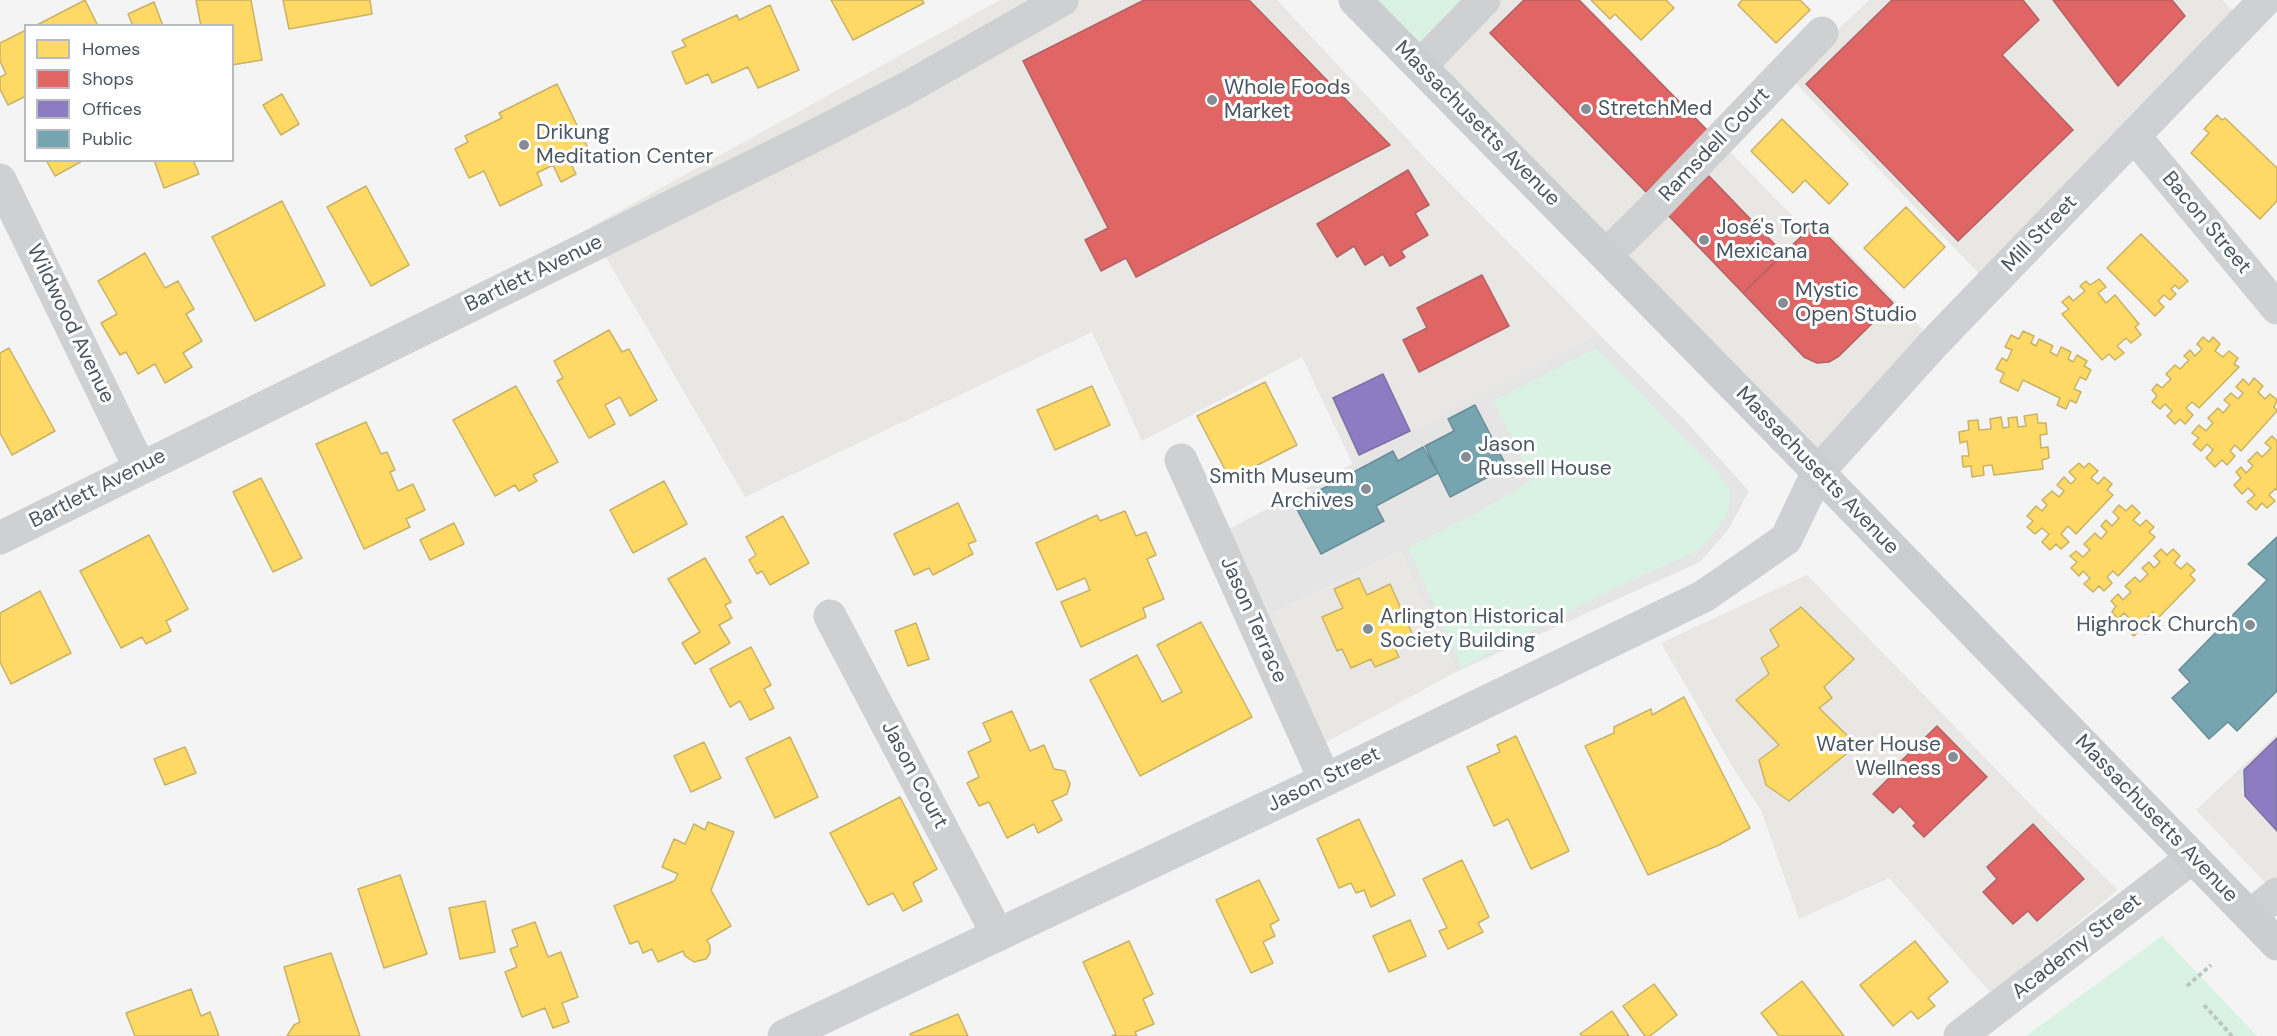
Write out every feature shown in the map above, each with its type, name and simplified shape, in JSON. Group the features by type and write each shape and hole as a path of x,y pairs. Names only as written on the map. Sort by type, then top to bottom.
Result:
{"main road":[{"name":"Massachusetts Avenue","path":"1355,0 2277,944"}],"street":[{"name":"Bartlett Avenue","path":"0,538 812,137 1062,0"},
{"path":"1420,66 1484,0"},
{"name":"Mill Street","path":"1818,472 1935,342 2265,0"},
{"name":"Ramsdell Court","path":"1606,255 1822,33"},
{"name":"Bacon Street","path":"2134,137 2277,308"},
{"name":"Wildwood Avenue","path":"0,180 141,468"},
{"name":"Jason Terrace","path":"1181,460 1325,780"},
{"name":"Jason Street","path":"784,1036 1325,780 1704,596 1786,538 1818,472"},
{"name":"Jason Court","path":"830,616 998,935"},
{"name":"Academy Street","path":"1960,1036 2193,857"},
{"path":"2250,916 2277,894"}],"path":[{"path":"2187,986 2211,965"},
{"path":"2204,1005 2232,1036"}],"shaded area":[{"path":"1000,0 1277,0 1425,158 1599,334 1353,465 1302,357 1142,441 1092,332 745,497 589,228"},
{"path":"1484,0 1582,0 1806,230 1816,219 1935,342 1818,472 1420,66"},
{"path":"1869,0 2222,0 2245,22 1990,285 1789,76"},
{"path":"1599,334 1684,419 1749,491 1728,530 1700,562 1456,672 1400,551 1269,615 1229,529"},
{"path":"1400,551 1456,672 1325,743 1269,615"},
{"path":"1807,575 2035,809 2118,890 1991,993 1889,878 1799,919 1761,810 1738,776 1661,643"},
{"path":"2277,734 2277,895 2196,810"}],"green space":[{"path":"1355,0 1484,0 1420,66"},
{"path":"1596,348 1721,476 1730,491 1729,510 1701,549 1609,591 1462,667 1408,548 1487,507 1533,479 1493,401"},
{"path":"2162,936 2257,1036 2026,1036"}],"building: Homes":[{"path":"85,0 97,24 39,24"},
{"path":"196,0 251,0 262,60 234,65 234,24 201,24"},
{"path":"283,0 370,0 372,14 289,29"},
{"path":"831,0 922,0 924,3 853,40"},
{"path":"1591,0 1666,0 1674,8 1641,40 1615,14 1610,19"},
{"path":"1742,0 1800,0 1810,10 1776,43 1738,5"},
{"path":"154,2 162,24 132,24 128,14"},
{"path":"770,5 799,70 758,88 748,67 712,83 708,74 686,84 672,52 686,46 682,40 737,15 739,20"},
{"path":"24,31 24,97 8,105 0,89 0,77 6,74 0,61 0,43"},
{"name":"Drikung Meditation Center","path":"557,84 588,148 568,158 576,174 561,182 553,165 537,173 542,185 500,206 484,171 469,178 455,149 468,142 465,136 502,118 499,113"},
{"path":"282,94 299,124 281,135 263,105"},
{"path":"2217,115 2222,120 2225,118 2277,168 2277,201 2260,219 2191,153 2209,133 2204,129"},
{"path":"1782,119 1848,184 1829,204 1805,180 1793,193 1751,151"},
{"path":"47,162 80,162 55,176"},
{"path":"155,162 194,162 199,174 164,188"},
{"path":"366,186 409,265 371,286 327,207"},
{"path":"282,201 325,285 255,321 212,237"},
{"path":"1906,207 1945,247 1904,288 1864,248"},
{"path":"2141,234 2188,281 2179,289 2175,285 2171,289 2176,294 2170,300 2164,295 2158,301 2164,307 2155,316 2107,268"},
{"path":"145,253 165,288 178,281 194,309 186,314 202,341 183,353 192,367 165,383 155,364 138,374 126,352 120,355 101,323 117,314 98,281"},
{"path":"2099,279 2106,287 2098,293 2106,303 2115,295 2139,324 2135,327 2141,335 2131,343 2126,338 2117,346 2124,353 2115,360 2109,354 2102,360 2062,314 2069,309 2062,302 2069,296 2073,301 2085,291 2080,286 2086,281 2090,285"},
{"path":"609,330 622,352 629,349 657,400 630,416 620,397 605,405 615,424 589,438 557,381 563,378 554,361"},
{"path":"2023,331 2034,336 2031,343 2036,346 2039,339 2053,346 2050,352 2057,356 2061,347 2071,352 2068,359 2073,362 2077,355 2087,361 2084,366 2091,370 2086,380 2080,377 2074,389 2081,392 2076,403 2070,400 2066,409 2057,405 2060,398 2023,380 2018,391 2000,382 2004,373 1996,369 2002,358 2007,361 2012,350 2005,347 2011,335 2019,339"},
{"path":"2203,337 2209,342 2213,337 2220,344 2215,351 2223,357 2229,351 2238,358 2234,364 2239,367 2199,408 2192,402 2186,408 2193,415 2185,424 2180,419 2175,424 2167,416 2172,411 2165,404 2160,409 2152,402 2157,396 2152,390 2157,384 2162,388 2171,379 2166,374 2175,365 2180,369 2189,360 2184,356 2190,350 2195,356 2202,349 2197,344"},
{"path":"9,348 55,431 12,455 0,433 0,353"},
{"path":"2254,378 2263,386 2258,392 2265,399 2270,394 2277,400 2274,407 2277,411 2241,451 2235,445 2230,451 2235,456 2227,465 2222,460 2215,467 2206,458 2213,450 2207,444 2201,451 2193,444 2199,438 2192,433 2199,425 2206,431 2213,423 2208,418 2218,408 2223,413 2230,405 2224,400 2231,393 2238,399 2243,393 2236,387 2243,379 2249,385"},
{"path":"1265,382 1297,445 1230,479 1197,416"},
{"path":"516,386 558,462 533,475 537,481 519,491 515,485 495,496 453,420"},
{"path":"1092,386 1110,425 1055,450 1037,410"},
{"path":"2037,414 2038,423 2046,423 2047,434 2040,435 2041,448 2048,447 2049,458 2042,460 2043,469 1994,475 1992,465 1983,466 1984,475 1972,477 1971,466 1963,467 1962,456 1969,456 1967,441 1960,443 1959,432 1969,430 1968,421 1978,420 1979,430 1991,429 1990,419 2001,417 2003,428 2009,427 2008,418 2017,417 2018,427 2026,426 2024,416"},
{"path":"366,422 381,454 387,452 395,470 390,472 398,491 413,484 425,510 406,519 410,527 364,549 316,444"},
{"path":"2272,436 2277,441 2277,490 2275,489 2269,495 2275,501 2267,508 2262,503 2256,510 2247,502 2255,495 2248,488 2242,494 2234,485 2241,478 2236,472 2241,467 2246,473 2253,466 2248,461 2257,452 2262,457 2271,448 2265,443"},
{"path":"2079,463 2084,468 2089,463 2098,471 2091,478 2098,484 2104,477 2112,484 2107,490 2113,495 2076,534 2068,526 2061,534 2069,542 2061,549 2056,544 2050,550 2042,542 2049,534 2042,528 2035,534 2027,527 2033,521 2027,516 2036,506 2042,511 2047,505 2042,500 2052,491 2059,497 2064,491 2057,485 2064,477 2071,484 2076,479 2069,472"},
{"path":"261,478 302,558 273,572 233,492"},
{"path":"664,481 687,524 633,553 610,510"},
{"path":"958,503 976,541 968,544 973,554 933,575 929,568 914,575 894,534"},
{"path":"2119,505 2126,511 2132,505 2140,513 2133,520 2140,526 2146,520 2154,527 2149,532 2155,537 2118,576 2113,571 2107,577 2112,583 2104,591 2099,586 2093,592 2084,584 2090,578 2083,571 2079,576 2071,568 2077,562 2070,556 2076,551 2083,557 2090,550 2084,544 2095,533 2101,539 2107,532 2101,526 2106,520 2112,526 2119,518 2113,512"},
{"path":"1125,511 1136,536 1146,532 1156,555 1147,559 1164,599 1143,608 1146,617 1081,647 1061,602 1090,590 1085,578 1057,590 1036,543 1097,515 1100,521"},
{"path":"783,516 809,563 770,585 762,571 757,574 749,560 756,555 746,537"},
{"path":"454,523 464,544 430,560 420,540"},
{"path":"149,535 188,609 166,621 171,631 146,644 142,637 121,648 80,571"},
{"path":"2161,549 2167,555 2173,549 2180,556 2174,563 2181,569 2187,563 2195,570 2190,575 2195,580 2158,618 2153,612 2146,619 2153,627 2145,634 2140,629 2134,636 2126,629 2133,622 2124,613 2118,619 2112,612 2116,606 2111,601 2118,594 2123,600 2131,592 2125,586 2135,577 2140,582 2148,574 2142,568 2149,562 2154,568 2160,562 2154,556"},
{"path":"705,558 731,602 725,605 732,618 719,625 730,643 695,664 682,643 700,632 668,579"},
{"name":"Arlington Historical Society Building","path":"1359,578 1367,595 1390,584 1415,640 1395,649 1399,657 1375,667 1371,659 1351,668 1342,649 1337,651 1322,617 1343,608 1334,589"},
{"path":"40,591 71,653 11,684 0,662 0,613"},
{"path":"1801,607 1854,659 1824,687 1832,698 1819,708 1857,745 1789,801 1766,785 1759,760 1779,745 1736,700 1769,674 1761,658 1779,646 1770,630"},
{"path":"1201,622 1252,717 1140,776 1090,680 1137,655 1162,702 1182,692 1157,645"},
{"path":"916,623 929,659 908,666 895,631"},
{"path":"751,647 771,685 764,689 774,708 750,720 740,701 730,707 710,669"},
{"path":"1684,697 1750,828 1719,845 1648,875 1585,746 1614,733 1614,727 1651,709 1652,715"},
{"path":"1012,711 1030,751 1044,745 1054,769 1065,771 1070,784 1067,794 1052,801 1062,820 1038,833 1034,824 1007,838 989,802 979,806 967,783 979,777 968,752 991,741 983,723"},
{"path":"1516,736 1569,851 1531,869 1508,819 1494,826 1467,767 1500,752 1497,745"},
{"path":"790,737 818,797 775,818 746,758"},
{"path":"704,742 721,778 691,792 674,756"},
{"path":"185,747 196,773 165,785 154,759"},
{"path":"900,797 937,869 913,883 922,901 903,911 893,893 868,905 830,833"},
{"path":"1359,819 1395,895 1371,907 1364,890 1356,893 1351,883 1339,888 1317,839"},
{"path":"708,822 734,832 711,890 731,926 707,940 710,953 706,959 694,962 685,956 683,951 658,962 652,949 643,953 638,941 630,944 614,906 674,881 678,874 662,867 674,839 685,844 694,824 705,830"},
{"path":"1462,860 1489,917 1478,923 1483,932 1448,949 1439,931 1447,928 1423,879"},
{"path":"400,875 427,954 384,968 358,889"},
{"path":"1259,880 1279,920 1270,925 1275,936 1263,942 1273,963 1251,973 1216,900"},
{"path":"485,901 495,952 460,959 449,908"},
{"path":"1410,920 1426,956 1389,972 1373,936"},
{"path":"535,922 548,957 561,952 578,997 562,1003 569,1022 553,1028 545,1008 522,1017 505,972 517,967 510,949 518,946 512,930"},
{"path":"1129,941 1153,994 1143,999 1154,1024 1135,1032 1137,1036 1112,1036 1116,1034 1083,962"},
{"path":"1915,941 1948,982 1928,998 1935,1006 1918,1019 1911,1011 1893,1026 1860,985"},
{"path":"331,953 360,1036 287,1036 294,1025 300,1022 284,967"},
{"path":"1802,981 1844,1036 1779,1036 1761,1013"},
{"path":"1654,984 1677,1015 1650,1036 1645,1036 1623,1006"},
{"path":"191,989 201,1016 210,1012 219,1036 135,1036 126,1013"},
{"path":"1612,1011 1629,1036 1582,1036 1580,1034"},
{"path":"958,1014 968,1036 911,1036 910,1034"}],"building: Shops":[{"path":"1144,0 1249,0 1390,145 1136,277 1126,258 1101,271 1085,240 1108,228 1023,61"},
{"path":"1524,0 1579,0 1708,131 1646,192 1490,33"},
{"path":"1892,0 2023,0 2039,20 2002,55 2073,130 1958,241 1806,84"},
{"path":"2053,0 2172,0 2185,16 2118,86"},
{"path":"1408,170 1429,205 1415,213 1428,235 1401,251 1405,257 1390,266 1383,254 1365,265 1354,246 1337,257 1317,224"},
{"path":"1709,176 1784,254 1743,293 1668,215"},
{"path":"1815,223 1893,303 1839,356 1829,362 1817,363 1804,357 1743,293"},
{"path":"1482,275 1509,326 1419,372 1403,340 1427,328 1417,308"},
{"path":"1937,726 1987,777 1924,837 1913,826 1916,823 1900,806 1893,813 1873,794 1897,770 1894,768"},
{"path":"2033,824 2084,879 2037,921 2028,911 2013,924 1983,892 1997,879 1987,867"}],"building: Offices":[{"path":"1383,374 1410,431 1359,455 1333,398"},
{"path":"2277,738 2277,831 2245,796 2244,770"}],"building: Public":[{"name":"Jason Russell House","path":"1475,405 1507,467 1450,497 1425,446 1454,431 1448,419"},
{"name":"Smith Museum Archives","path":"1423,447 1438,473 1376,506 1384,521 1321,554 1294,504 1393,451 1398,461"},
{"name":"Highrock Church","path":"2277,537 2277,691 2237,731 2228,722 2209,739 2172,698 2190,682 2179,670 2267,580 2248,564"}],"place":[{"name":"Whole Foods Market","path":"1212,100"},
{"name":"StretchMed","path":"1586,109"},
{"name":"Drikung Meditation Center","path":"524,145"},
{"name":"José's Torta Mexicana","path":"1704,240"},
{"name":"Mystic Open Studio","path":"1783,303"},
{"name":"Jason Russell House","path":"1466,457"},
{"name":"Smith Museum Archives","path":"1366,489"},
{"name":"Highrock Church","path":"2250,625"},
{"name":"Arlington Historical Society Building","path":"1368,629"},
{"name":"Water House Wellness","path":"1953,757"}]}
